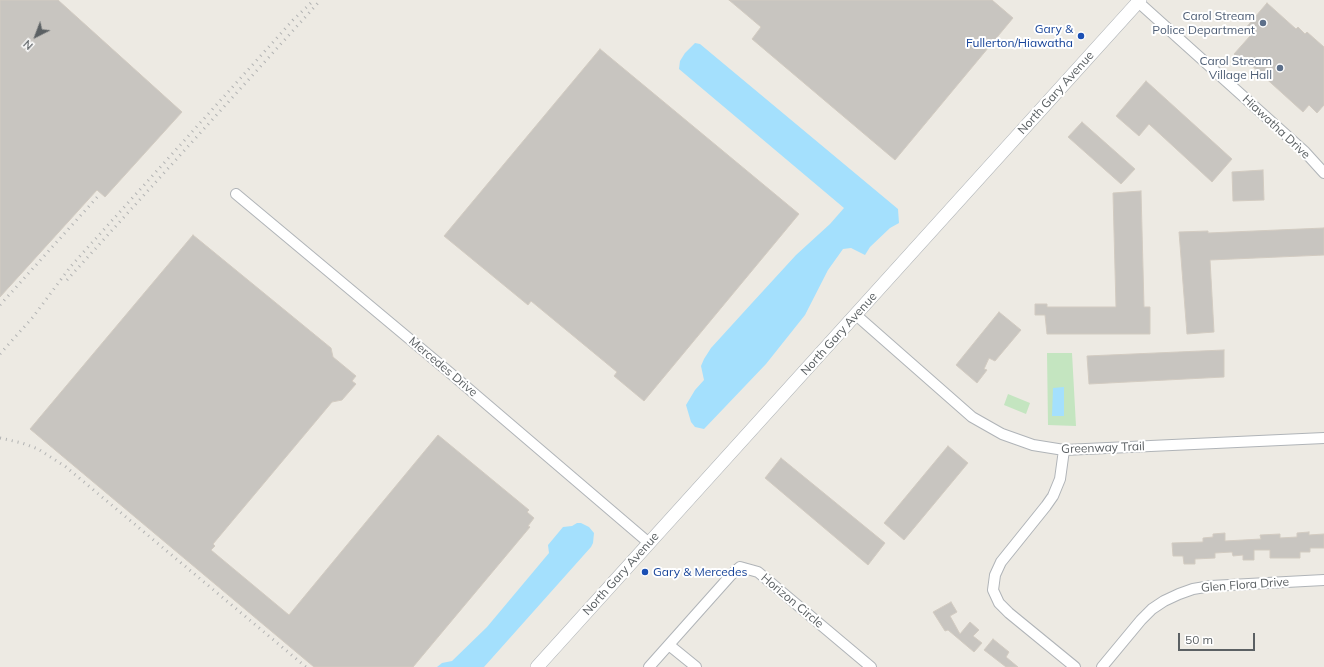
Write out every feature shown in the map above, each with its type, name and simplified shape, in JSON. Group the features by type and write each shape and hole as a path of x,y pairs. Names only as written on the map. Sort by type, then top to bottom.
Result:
{"street":[{"name":"Hiawatha Drive","path":"1138,1 1305,152 1324,173"},
{"name":"North Gary Avenue","path":"537,667 1138,1"},
{"name":"Mercedes Drive","path":"236,194 449,372 649,543"},
{"name":"Greenway Trail","path":"856,315 957,405 981,423 1016,440 1033,445 1064,450 1324,438"},
{"path":"1064,450 1060,479 1053,496 1001,562 989,588 1009,613 1075,667"},
{"name":"Horizon Circle","path":"648,667 731,575 740,567 758,572 872,667"},
{"name":"Glen Flora Drive","path":"1102,667 1152,609 1179,594 1193,589 1218,586 1324,580"},
{"path":"669,644 696,667"}],"green space":[{"path":"1047,353 1072,353 1076,426 1048,425"},
{"path":"1008,394 1030,403 1026,414 1004,405"}],"water":[{"path":"695,43 700,44 898,209 899,223 890,228 870,247 865,255 851,248 843,249 828,270 805,315 766,364 704,429 695,427 691,422 686,405 695,390 704,380 701,366 704,359 711,348 796,255 830,224 844,208 679,69 680,61 685,53"},
{"path":"1064,387 1064,416 1052,416 1053,388"},
{"path":"577,523 581,523 589,527 594,533 591,547 484,667 437,667 442,663 452,661 487,627 549,553 548,545 563,527 572,526"}],"building":[{"path":"0,0 58,0 182,112 105,197 97,190 0,297"},
{"path":"729,0 992,0 1013,18 895,160 752,39 761,27"},
{"path":"1267,3 1296,29 1298,27 1305,34 1307,32 1324,47 1324,105 1317,113 1309,105 1303,112 1250,64 1248,66 1234,54 1250,36 1244,30"},
{"path":"600,49 799,214 644,401 614,376 617,372 531,301 528,305 444,236"},
{"path":"1146,81 1232,159 1212,182 1149,124 1139,136 1116,116"},
{"path":"1082,122 1135,169 1121,184 1068,137"},
{"path":"1263,170 1264,200 1233,201 1232,172"},
{"path":"1141,191 1144,307 1150,307 1150,334 1047,334 1045,315 1035,315 1035,304 1047,304 1047,307 1116,307 1113,193"},
{"path":"1324,228 1324,255 1210,260 1214,332 1187,334 1179,232 1208,231 1208,233"},
{"path":"193,235 331,348 333,357 356,376 352,381 356,384 342,400 332,402 213,544 215,546 211,550 289,615 438,435 529,510 527,512 534,518 528,526 530,527 413,667 314,667 30,429"},
{"path":"999,312 1021,330 995,361 989,358 984,369 987,370 977,383 956,365"},
{"path":"1224,350 1224,377 1089,384 1087,356"},
{"path":"948,446 968,463 904,540 884,523"},
{"path":"781,458 885,543 868,565 765,478"},
{"path":"1309,532 1309,535 1324,534 1324,548 1310,548 1310,552 1300,552 1300,558 1270,558 1270,550 1254,550 1254,560 1243,560 1243,555 1233,556 1232,552 1215,553 1215,558 1195,559 1195,564 1184,564 1183,556 1173,556 1172,543 1203,542 1203,538 1213,537 1213,534 1225,533 1225,541 1261,539 1260,535 1280,534 1280,538 1297,537 1297,533"},
{"path":"951,602 957,612 950,616 960,634 970,622 979,630 973,636 982,643 974,652 948,630 945,631 933,612"},
{"path":"993,639 1009,652 1006,657 1018,667 1006,667 984,650"}],"railway":[{"path":"0,354 33,317 71,266 293,20 314,0"},
{"path":"67,280 318,3"},
{"path":"0,305 100,194"},
{"path":"0,438 22,443 38,449 66,467 306,667"}],"place":[{"name":"Carol Stream Police Department","path":"1263,23"},
{"name":"Gary & Fullerton/Hiawatha","path":"1081,36"},
{"name":"Carol Stream Village Hall","path":"1280,68"},
{"name":"Gary & Mercedes","path":"645,572"}]}
